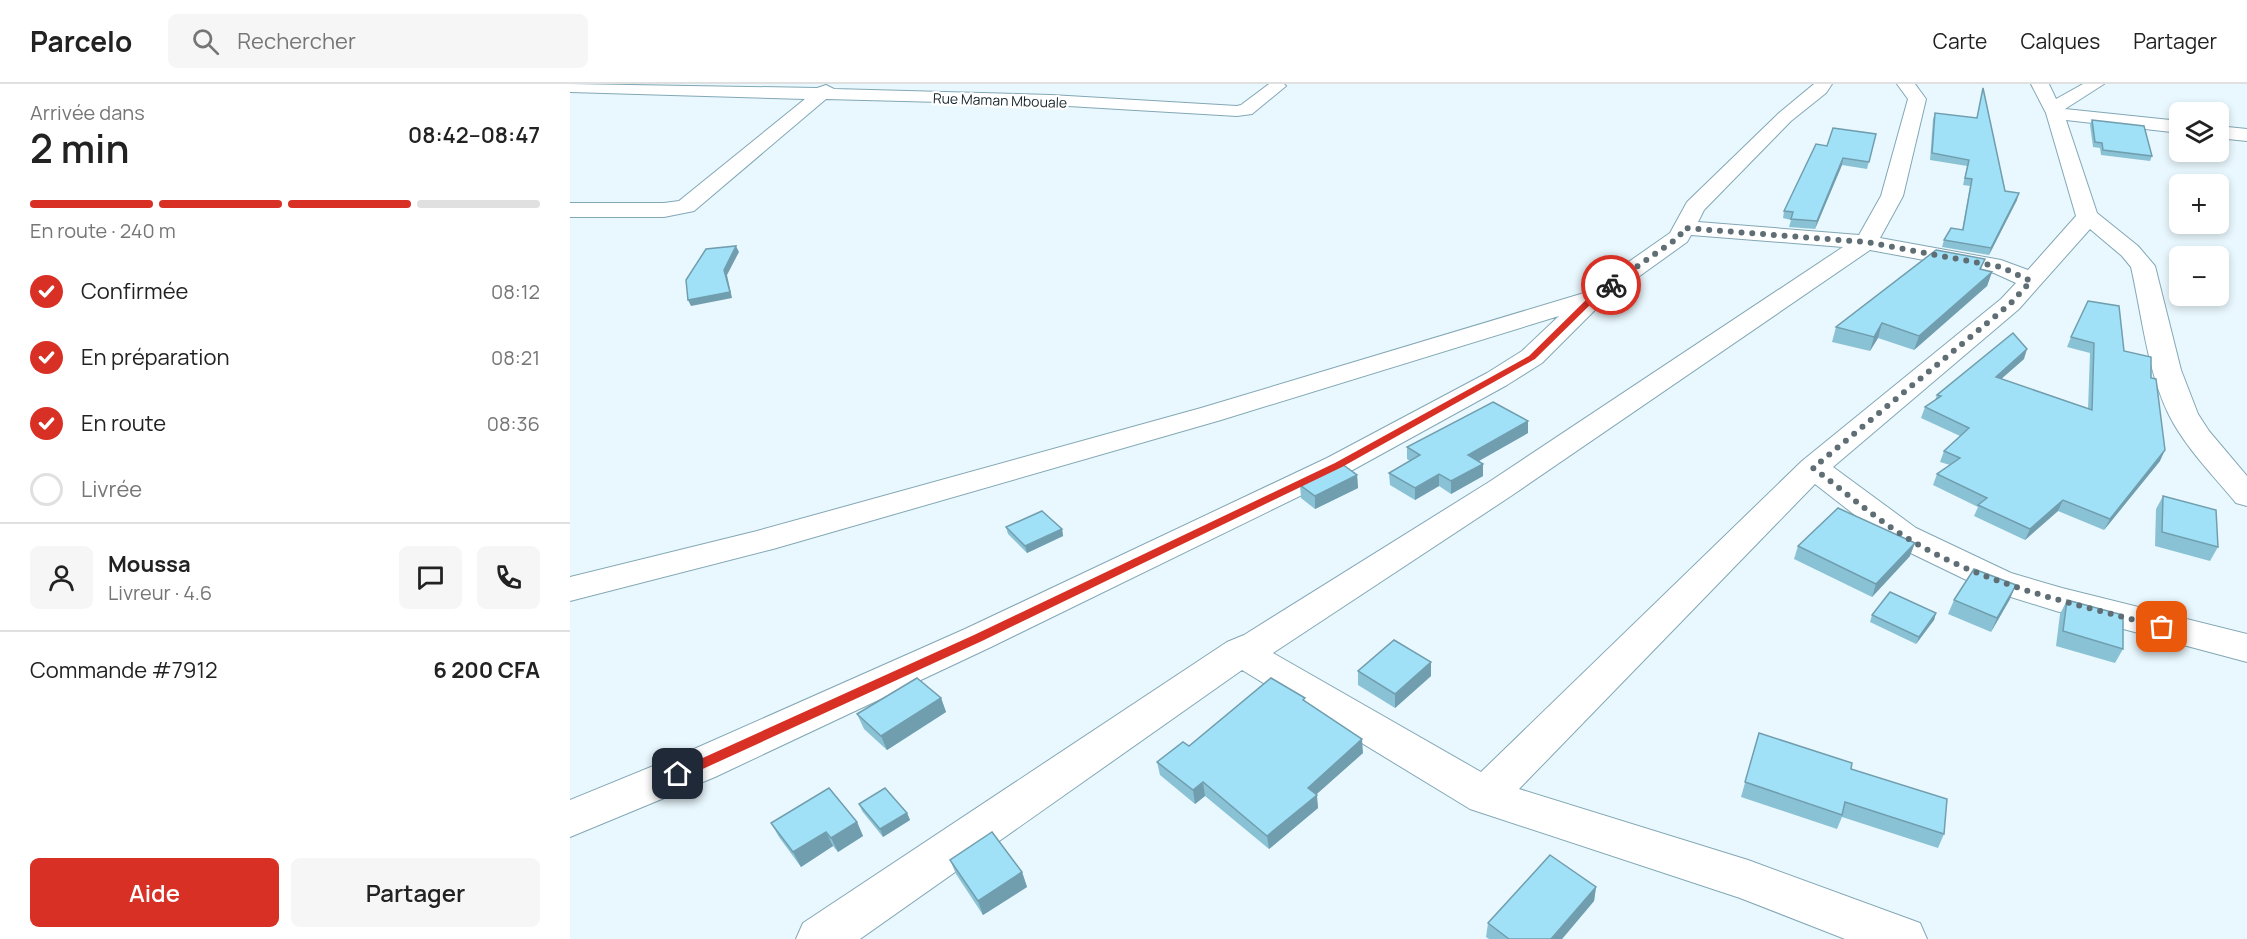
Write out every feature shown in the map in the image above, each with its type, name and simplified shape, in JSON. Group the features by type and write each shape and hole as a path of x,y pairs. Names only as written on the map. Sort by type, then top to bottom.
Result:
{"street":[{"path":"570,819 700,765 967,643 1338,465 1532,357 1593,298 1679,237 1695,207 1785,117 1822,84"},
{"path":"820,939 1241,652 1257,645 1490,496 1866,242 1892,196 1903,160 1917,99 1906,84"},
{"path":"2040,84 2054,111 2087,216 2130,250 2143,266 2167,370 2183,414 2197,436 2233,467 2247,496"},
{"path":"2054,111 2095,84"},
{"name":"Rue Maman Mbouale","path":"570,87 826,89 1236,111 1246,110 1277,86"},
{"path":"570,210 663,210 686,206 826,89"},
{"path":"2054,111 2169,127"},
{"path":"2229,133 2247,135"},
{"path":"1485,796 1813,468 2010,304 2079,229 2087,216"},
{"path":"1684,228 1866,242 2001,267 2031,281"},
{"path":"570,589 606,578 761,541 1101,445 1593,298"},
{"path":"1813,468 1904,536 1998,581 2056,599 2247,648"},
{"path":"1241,652 1485,796 1748,880 1903,939"}],"building":[{"path":"1983,88 2005,191 2019,193 1991,248 1944,240 1951,228 1963,230 1972,179 1965,178 1969,160 1932,153 1935,113 1977,118"},
{"path":"2092,120 2144,126 2152,156 2103,150 2102,143 2095,142"},
{"path":"1833,128 1876,134 1869,162 1843,158 1817,221 1791,219 1793,212 1784,211 1816,144 1827,146"},
{"path":"736,246 724,270 730,292 688,300 686,280 706,249"},
{"path":"1936,250 1985,259 1980,269 1992,272 1919,336 1882,323 1874,337 1836,327"},
{"path":"2088,301 2119,306 2124,351 2151,357 2151,378 2156,379 2165,450 2110,519 2063,500 2030,529 1978,505 1987,498 1937,474 1960,458 1944,451 1969,428 1925,407 1941,396 1937,395 2013,333 2027,349 1996,377 2092,410 2094,343 2071,337"},
{"path":"1493,402 1528,421 1468,455 1483,464 1451,481 1439,474 1415,488 1389,473 1420,455 1407,447"},
{"path":"1342,464 1357,475 1315,496 1300,485"},
{"path":"2163,496 2216,510 2218,547 2162,532"},
{"path":"1838,508 1915,543 1876,584 1798,546"},
{"path":"1042,511 1062,529 1025,546 1006,527"},
{"path":"1974,569 2016,585 1997,618 1954,600"},
{"path":"1890,592 1936,613 1919,637 1872,615"},
{"path":"2067,600 2123,615 2123,649 2063,631"},
{"path":"1394,640 1431,662 1395,694 1358,671"},
{"path":"917,678 941,698 881,736 857,714"},
{"path":"1271,678 1305,698 1303,700 1362,739 1308,788 1317,795 1267,836 1203,782 1193,790 1157,762 1183,742 1189,746"},
{"path":"1759,733 1852,763 1851,769 1947,799 1944,834 1845,802 1842,815 1745,782"},
{"path":"829,788 857,822 831,838 826,832 793,852 771,823"},
{"path":"885,788 907,813 880,829 859,804"},
{"path":"992,832 1022,872 978,901 950,860"},
{"path":"1550,855 1596,887 1551,939 1509,939 1488,923"}],"way so far":[{"path":"1611,285 1679,237 1684,228 1866,242 2001,267 2031,281 2010,304 1813,468 1904,536 1934,552 1998,581 2162,627"}],"route":[{"path":"678,774 978,638 1338,465 1497,379 1532,357 1593,298 1611,285"}]}
